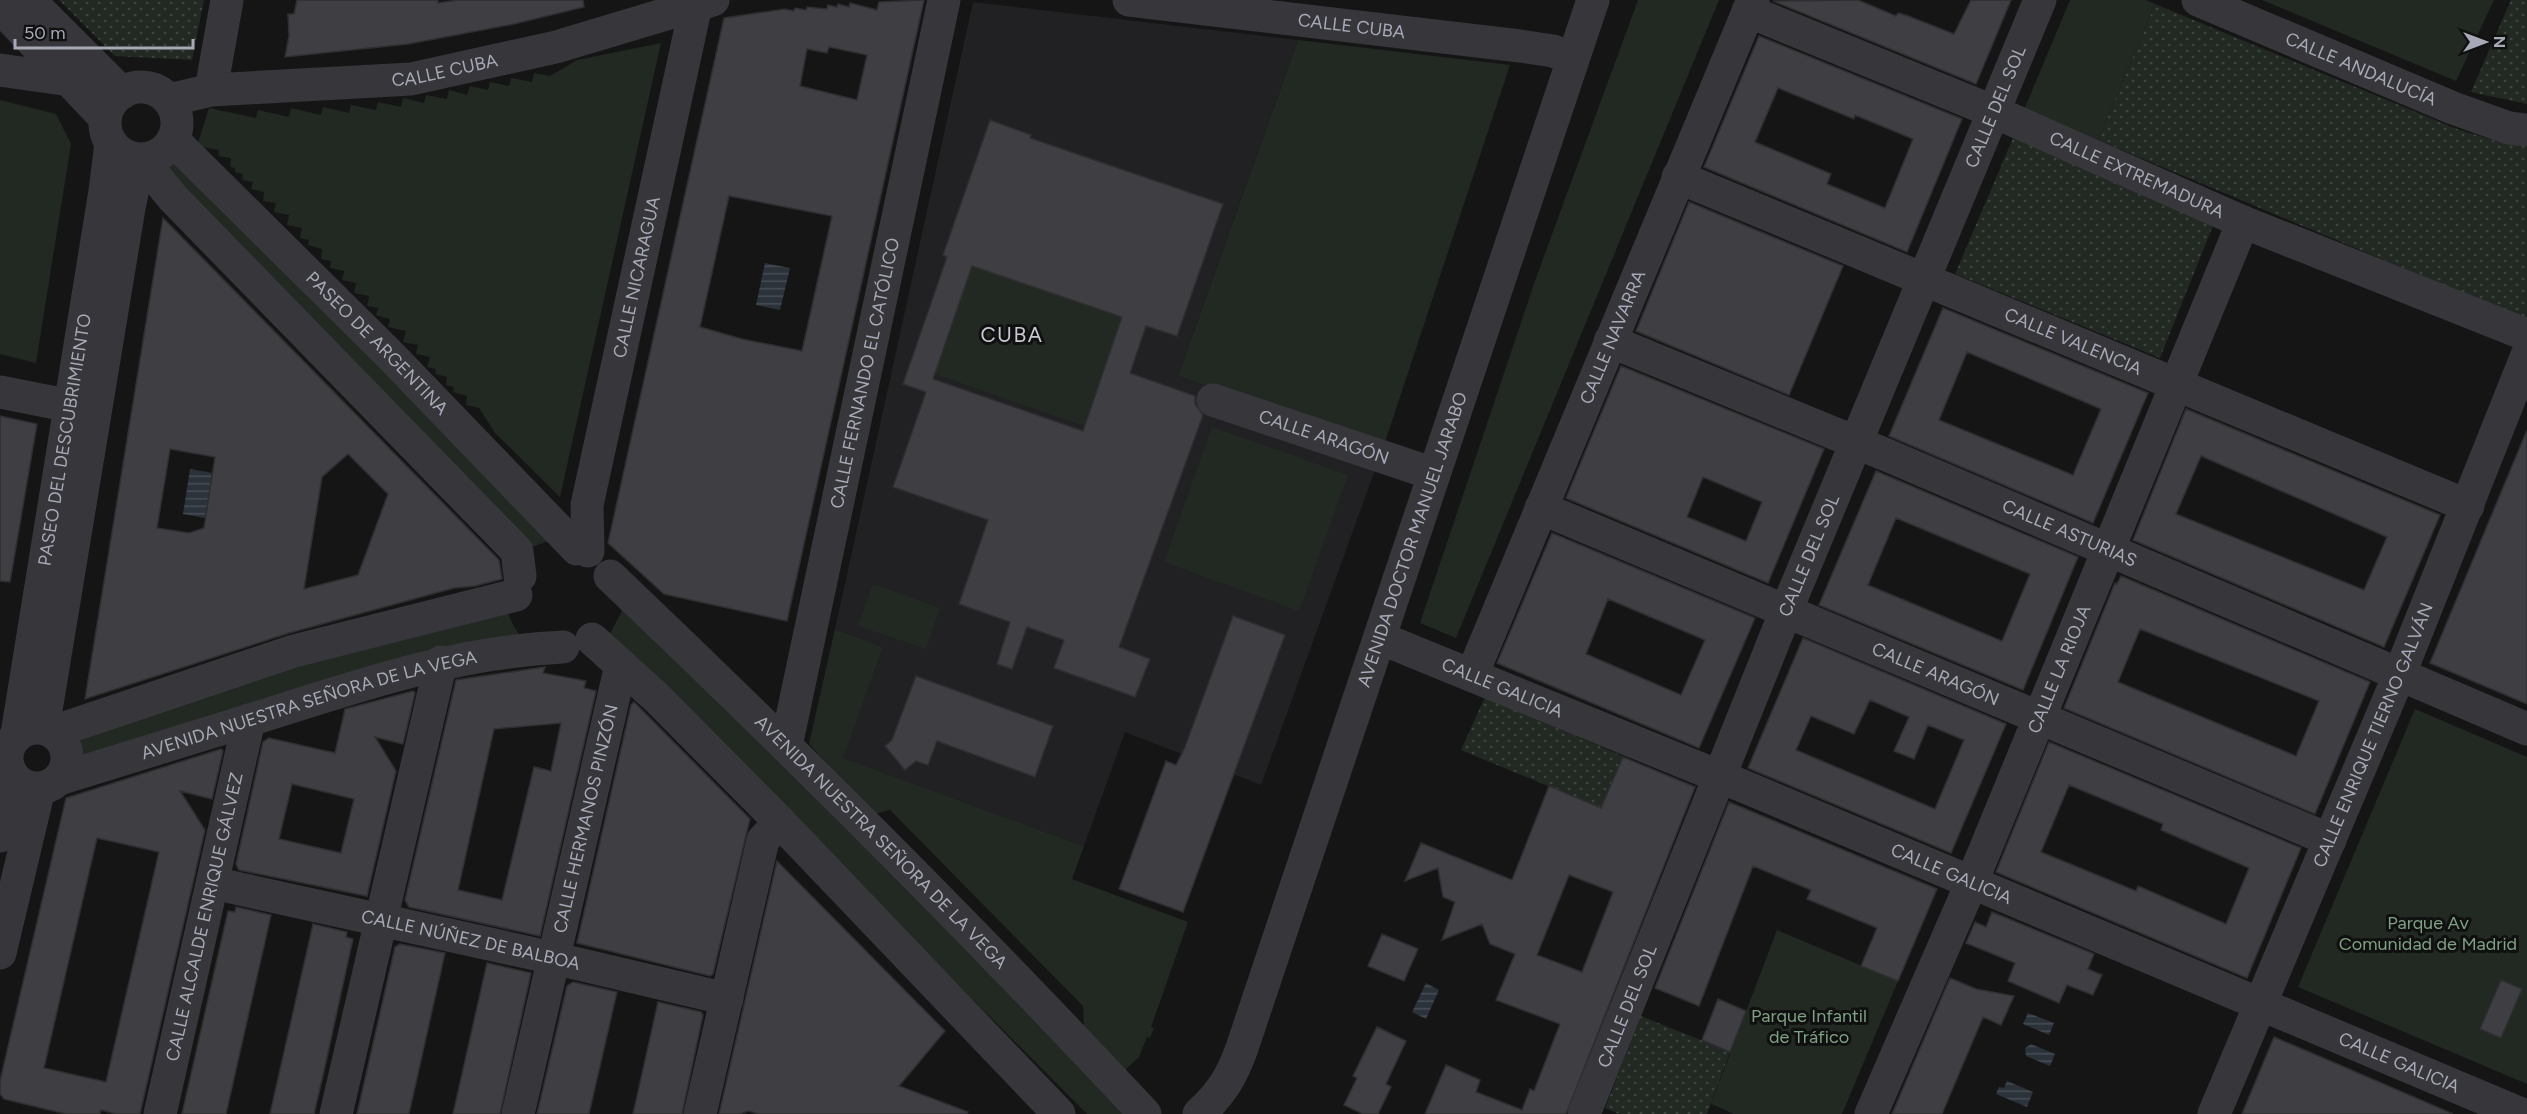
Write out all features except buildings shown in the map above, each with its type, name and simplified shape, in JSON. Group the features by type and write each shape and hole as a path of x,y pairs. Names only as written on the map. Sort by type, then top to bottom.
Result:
{"street":[{"path":"29,0 112,118 118,151 128,157 141,160 159,154 173,140 177,119 169,100 152,89 131,88 112,118"},
{"path":"211,90 227,0"},
{"name":"CALLE FERNANDO EL CATÓLICO","path":"786,746 944,0"},
{"name":"CALLE CUBA","path":"1129,0 1262,8 1553,51 1572,58"},
{"name":"AVENIDA DOCTOR MANUEL JARABO","path":"1199,1114 1213,1102 1231,1077 1593,0"},
{"name":"CALLE DEL SOL","path":"1584,1114 1786,611 2040,0"},
{"name":"CALLE ANDALUCÍA","path":"2198,0 2453,108 2509,128 2527,130"},
{"name":"CALLE CUBA","path":"169,100 211,90 411,79 556,47 705,2"},
{"name":"CALLE NICARAGUA","path":"582,550 586,505 705,2"},
{"name":"CALLE EXTREMADURA","path":"1751,6 2243,222 2527,336"},
{"name":"CALLE NAVARRA","path":"1472,675 1751,6"},
{"path":"0,7 70,80 112,118"},
{"path":"0,70 70,80"},
{"name":"PASEO DEL DESCUBRIMIENTO","path":"0,952 29,757 71,406 112,118"},
{"name":"PASEO DE ARGENTINA","path":"173,140 582,550"},
{"path":"29,757 294,651 518,585 530,562 544,552 560,548 582,550 603,565 610,576 614,590 614,604 603,630 577,643 548,644 534,636 524,625 517,610 518,585 517,550 173,198 141,160"},
{"name":"PASEO DEL DESCUBRIMIENTO","path":"0,836 29,757 129,208 141,160"},
{"name":"CALLE VALENCIA","path":"1678,177 2468,506"},
{"name":"CALLE LA RIOJA","path":"1871,1114 1971,884 2243,222"},
{"name":"CALLE ASTURIAS","path":"1610,341 1857,442 2527,729"},
{"name":"CALLE ENRIQUE TIERNO GALVÁN","path":"2214,1114 2400,674 2527,355"},
{"path":"0,392 71,406"},
{"name":"CALLE ARAGÓN","path":"1213,400 1434,474"},
{"name":"CALLE ARAGÓN","path":"1541,508 2330,840"},
{"name":"AVENIDA NUESTRA SEÑORA DE LA VEGA","path":"610,576 786,746 1037,999 1145,1114"},
{"name":"CALLE GALICIA","path":"1380,638 1720,777 2520,1114"},
{"path":"577,643 621,665 780,822 1059,1114"},
{"name":"AVENIDA NUESTRA SEÑORA DE LA VEGA","path":"29,757 249,720 344,689 441,662 577,643"},
{"path":"336,1114 441,662"},
{"name":"CALLE HERMANOS PINZÓN","path":"518,1114 621,665"},
{"name":"CALLE ALCALDE ENRIQUE GÁLVEZ","path":"160,1114 249,720"},
{"path":"700,1114 763,840 780,822"},
{"name":"CALLE NÚÑEZ DE BALBOA","path":"213,883 727,999"},
{"name":"AVENIDA DOCTOR MANUEL JARABO","path":"1231,1077 1235,1114"}],"shaded area":[{"path":"973,2 1298,40 1178,376 1383,448 1261,785 1125,732 1084,846 842,758 883,647 835,629"},
{"path":"765,263 790,268 780,310 756,305"},
{"path":"190,469 212,473 205,518 183,514"},
{"path":"1426,983 1439,990 1426,1019 1412,1012"},
{"path":"2028,1013 2054,1023 2049,1035 2023,1024"},
{"path":"2031,1044 2055,1054 2050,1066 2026,1056 2025,1048"},
{"path":"2007,1081 2033,1092 2027,1107 1996,1094 1999,1087 2004,1088"}],"green space":[{"path":"59,0 204,0 192,60 115,56"},
{"path":"1638,0 1719,0 1456,638 1420,623 1536,278"},
{"path":"2070,0 2146,0 2155,4 2098,140 2024,110"},
{"path":"2262,0 2494,0 2456,81"},
{"path":"2511,0 2527,0 2527,104 2471,92"},
{"path":"2155,4 2457,129 2496,141 2527,145 2527,320 2098,140"},
{"path":"1298,40 1510,65 1383,448 1178,376"},
{"path":"661,43 560,497 495,433 479,408 466,405 467,396 453,392 454,387 446,385 447,377 435,374 436,369 427,367 430,357 416,354 418,345 403,342 406,331 388,327 390,319 376,315 378,308 367,306 369,296 354,293 356,283 342,280 344,271 330,268 331,261 321,259 322,249 308,245 309,240 300,238 302,228 287,225 289,215 274,212 276,203 263,201 264,192 251,189 253,182 242,180 243,174 235,172 235,168 230,167 231,158 218,156 219,150 197,146 209,108 256,118 258,110 289,117 291,108 321,115 323,107 349,113 351,105 376,110 378,102 401,107 403,98 424,103 426,95 447,99 449,90 467,95 470,86 488,90 490,82 509,86 511,78 532,82 534,73 550,76 577,60"},
{"path":"0,100 56,114 71,144 36,363 0,354"},
{"path":"2013,138 2214,223 2160,358 1955,274"},
{"path":"174,155 554,539 532,547 156,167"},
{"path":"972,266 1122,317 1084,426 935,374"},
{"path":"1212,427 1348,475 1299,611 1164,562"},
{"path":"873,584 940,608 926,649 858,626"},
{"path":"623,598 1137,1114 1087,1114 609,635 621,613"},
{"path":"507,611 521,637 84,755 79,749 78,738 362,644"},
{"path":"835,629 883,647 843,758 1084,846 1072,879 1188,922 1151,1027 1154,1028 1150,1038 1147,1037 1139,1057 1125,1070 1084,1029 1083,1006 890,810 873,814 809,744"},
{"path":"1485,697 1623,756 1601,808 1461,750"},
{"name":"Parque Av Comunidad de Madrid","path":"2415,709 2527,757 2527,1084 2298,987"},
{"name":"Parque Infantil de Tráfico","path":"1777,930 1898,981 1842,1114 1734,1114 1711,1104"},
{"path":"1641,1016 1730,1052 1707,1114 1619,1114 1605,1108"}],"district":[{"name":"CUBA","path":"1012,335"}]}
